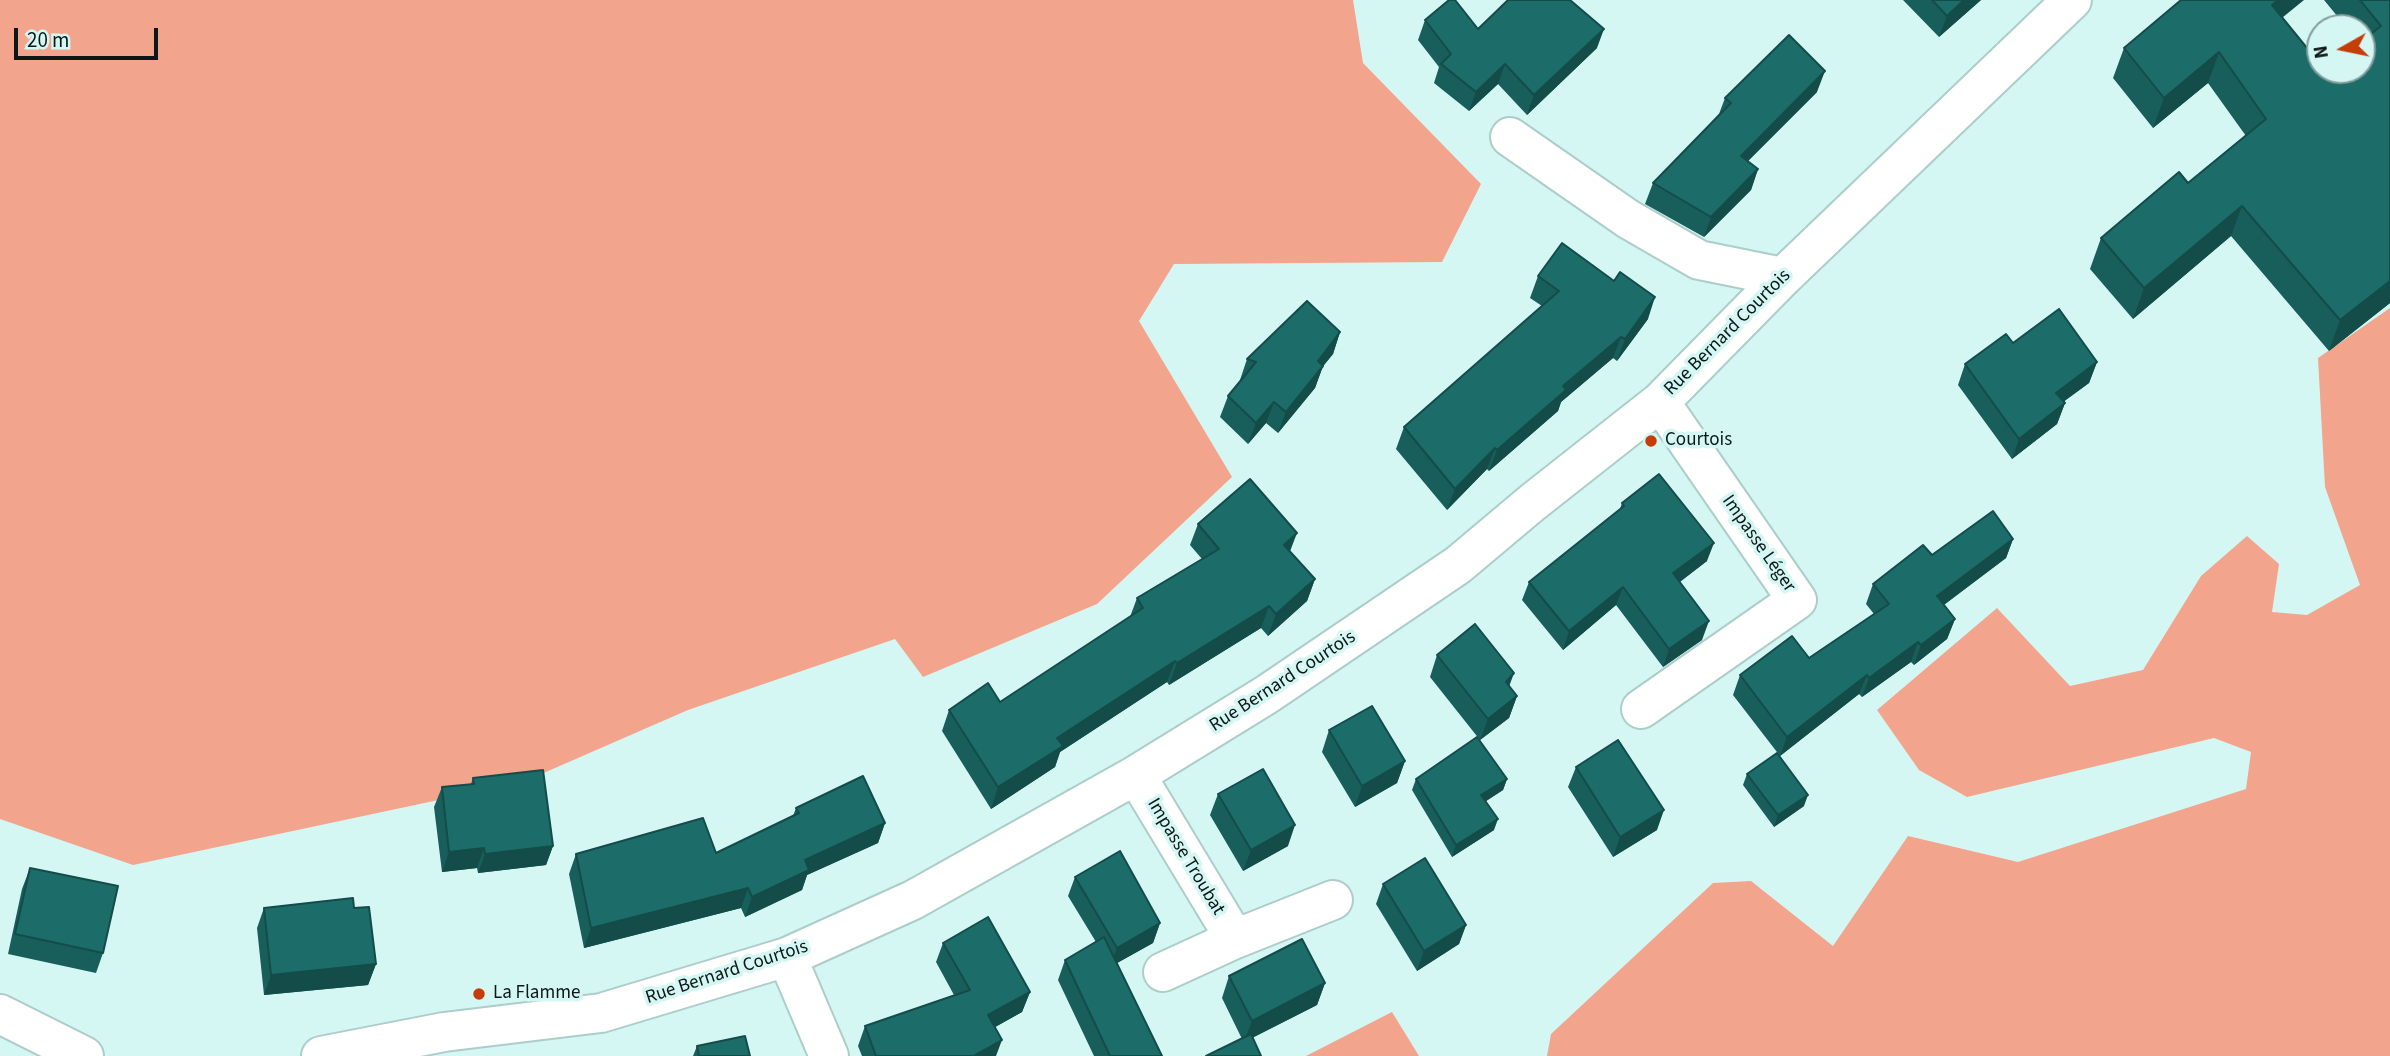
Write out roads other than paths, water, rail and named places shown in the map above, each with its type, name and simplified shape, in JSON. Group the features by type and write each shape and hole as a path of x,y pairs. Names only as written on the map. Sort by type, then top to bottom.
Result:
{"street":[{"name":"Rue Bernard Courtois","path":"321,1056 444,1032 601,1013 787,957 913,900 1136,775 1266,695 1458,565 1660,402 1783,277 2072,0"},
{"path":"1510,138 1628,219 1699,260 1783,277"},
{"name":"Impasse Léger","path":"1641,709 1797,600 1660,402"},
{"name":"Impasse Troubat","path":"1136,775 1235,939"},
{"name":"Impasse Troubat","path":"1163,972 1235,939 1333,900"},
{"path":"787,957 829,1056"},
{"path":"0,1014 84,1056"}],"place":[{"name":"Courtois","path":"1651,441"},
{"name":"La Flamme","path":"479,994"}]}
